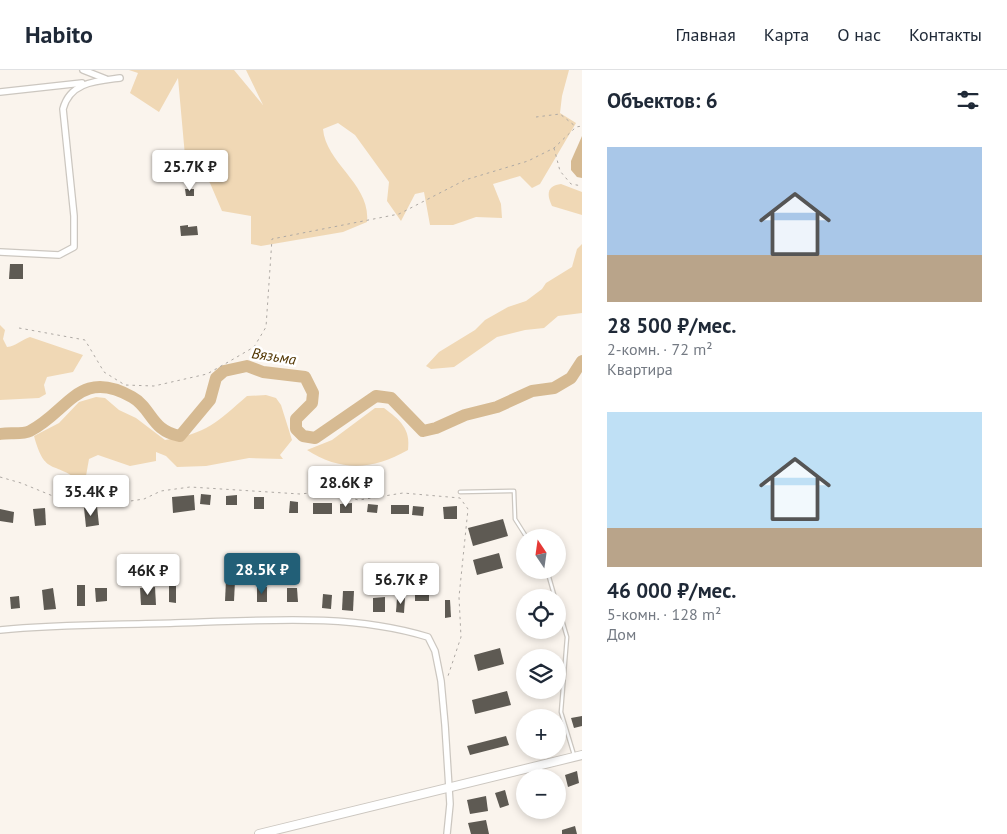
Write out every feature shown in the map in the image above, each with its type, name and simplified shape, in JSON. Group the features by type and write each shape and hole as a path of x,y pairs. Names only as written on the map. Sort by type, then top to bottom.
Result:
{"main road":[{"path":"260,834 578,756"}],"street":[{"path":"83,70 107,80"},
{"path":"0,92 120,78"},
{"path":"0,252 59,255 74,247 76,239 63,109 71,93 79,86 90,82"},
{"path":"0,630 43,625 300,620 363,624 405,630 428,637 435,651 442,693 450,804 447,834"}],"lane":[{"path":"460,492 514,491 515,519 521,529"},
{"path":"566,639 561,712 578,756"}],"path":[{"path":"536,117 560,114 576,127"},
{"path":"19,328 85,340 104,372 125,385 154,386 207,374 254,347 266,327 272,239 399,214 465,180 528,161 554,148 576,127 582,126"},
{"path":"554,148 560,171 570,184 582,186"},
{"path":"0,477 21,483 75,505 97,506 144,499 161,491 190,487 300,494 320,492 359,500 403,493 460,498 468,509 459,597 461,637 442,693"}],"shaded area":[{"path":"129,70 234,70 263,105 246,70 569,70 562,96 560,113 576,123 540,184 532,188 520,176 493,184 501,204 502,218 476,217 453,225 430,225 424,192 415,194 401,221 387,201 389,182 355,135 338,123 323,129 326,141 339,164 356,185 362,196 367,222 343,232 261,246 251,244 251,216 222,211 210,183 185,156 178,78 159,112 130,93 138,73"},
{"path":"582,136 582,178 577,177 571,170 571,161"},
{"path":"561,184 582,192 582,215 552,206 549,198 550,189"},
{"path":"582,244 582,313 558,316 544,328 525,330 497,337 454,367 431,369 426,366 439,352 475,330 485,320 508,307 526,301 542,289 546,283 572,267 577,249"},
{"path":"0,325 5,330 3,339 7,347 30,337 83,355 73,372 47,377 44,385 46,394 39,398 0,400"},
{"path":"266,395 276,398 281,405 292,440 280,455 283,459 249,458 206,466 177,467 166,456 156,452 156,461 130,466 98,455 89,459 86,476 79,481 46,463 38,449 34,436 59,423 79,402 96,397 105,398 119,410 136,418 165,440 191,434 210,426 247,396"},
{"path":"375,408 384,408 403,426 408,436 408,450 382,462 357,466 332,462 307,450 332,440"}],"building":[{"path":"185,189 194,189 194,196 186,196"},
{"path":"188,225 188,227 197,226 198,235 181,236 180,226"},
{"path":"10,264 23,264 23,279 9,279"},
{"path":"201,494 211,495 210,505 200,504"},
{"path":"194,495 195,510 173,513 172,497"},
{"path":"237,495 237,505 226,505 226,496"},
{"path":"254,497 264,497 264,509 254,509"},
{"path":"290,501 298,502 298,513 289,513"},
{"path":"313,503 332,503 332,514 313,514"},
{"path":"352,503 352,513 340,513 340,504"},
{"path":"368,504 378,505 377,513 367,512"},
{"path":"391,505 409,505 409,514 391,514"},
{"path":"97,506 99,525 86,527 84,508"},
{"path":"413,506 424,507 423,516 412,515"},
{"path":"457,506 457,519 444,519 443,507"},
{"path":"45,508 46,525 35,526 33,509"},
{"path":"0,509 14,512 13,523 0,521"},
{"path":"503,519 508,536 473,546 468,528"},
{"path":"499,553 503,568 477,575 473,560"},
{"path":"226,580 235,581 234,601 225,601"},
{"path":"77,585 85,585 85,606 77,606"},
{"path":"415,585 429,585 429,601 415,601"},
{"path":"169,586 176,586 176,603 169,602"},
{"path":"155,587 156,605 141,605 140,588"},
{"path":"257,587 267,587 267,602 257,602"},
{"path":"53,588 56,609 44,610 42,590"},
{"path":"95,588 107,588 107,601 96,602"},
{"path":"287,588 297,588 298,602 287,602"},
{"path":"343,591 354,591 353,611 342,610"},
{"path":"323,594 332,595 331,609 322,608"},
{"path":"19,596 20,608 11,609 10,597"},
{"path":"385,597 385,612 373,612 373,598"},
{"path":"397,598 405,598 404,613 396,612"},
{"path":"445,600 450,600 451,617 445,618"},
{"path":"500,648 504,664 478,671 474,655"},
{"path":"507,691 511,705 475,714 472,700"},
{"path":"582,716 582,726 574,728 571,718"},
{"path":"506,736 509,745 470,755 467,746"},
{"path":"577,771 579,783 568,787 566,775"},
{"path":"505,790 509,805 500,808 495,793"},
{"path":"486,796 488,811 470,814 467,800"},
{"path":"486,820 489,834 471,834 468,823"},
{"path":"575,826 577,834 562,834 562,830"}],"waterway":[{"name":"Вязьма","path":"0,434 30,431 43,423 75,396 86,390 99,387 114,389 132,397 144,407 163,429 180,436 210,400 216,378 224,371 247,366 263,372 305,377 313,393 312,403 296,419 296,429 303,436 315,438 376,396 391,398 423,431 436,428 465,415 497,407 532,391 554,388 571,378 582,361"}]}
